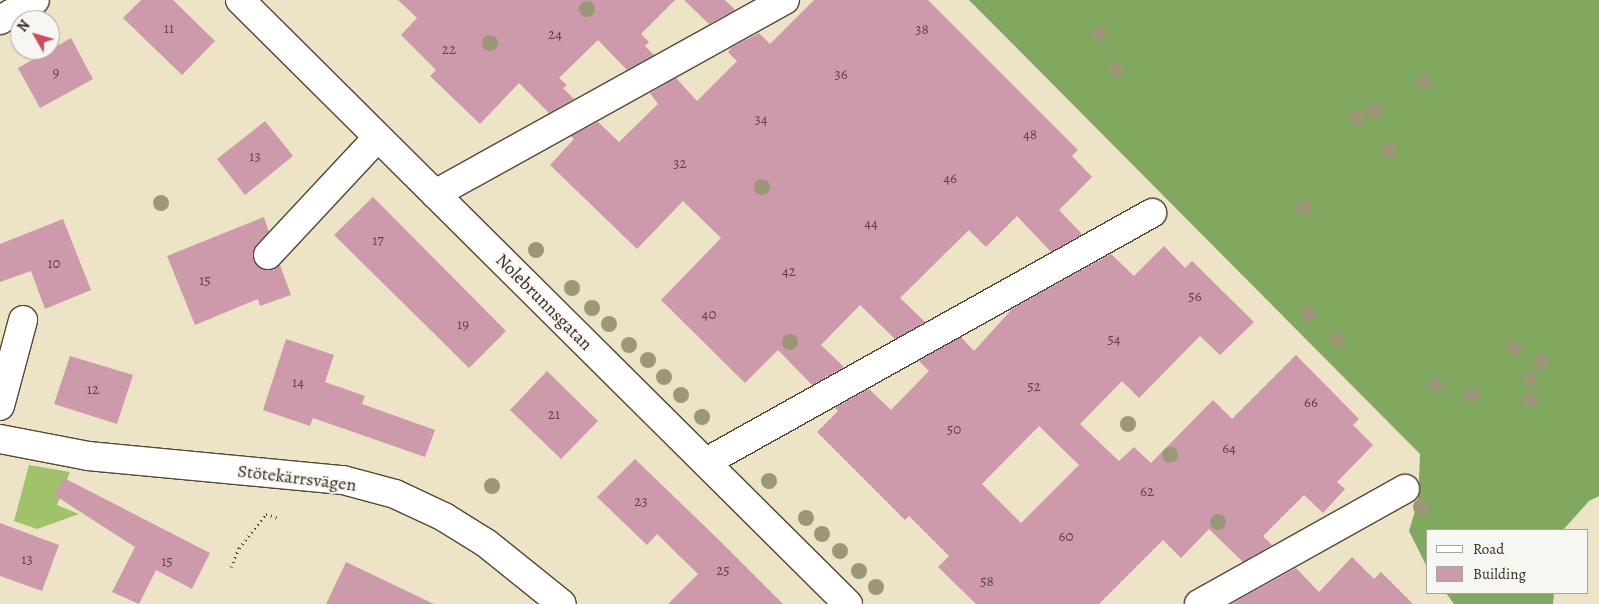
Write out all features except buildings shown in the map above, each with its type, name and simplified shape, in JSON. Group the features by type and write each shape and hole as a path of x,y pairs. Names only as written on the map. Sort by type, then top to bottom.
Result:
{"street":[{"path":"0,20 35,0"},
{"name":"Nolebrunnsgatan","path":"240,0 848,604"},
{"path":"435,194 785,0"},
{"path":"268,255 378,137"},
{"path":"706,462 1152,213"},
{"path":"0,406 23,320"},
{"name":"Stötekärrsvägen","path":"0,439 88,456 343,480 395,494 444,518 486,543 562,604"},
{"path":"1199,604 1405,489"}],"path":[{"path":"231,567 239,548 266,514 278,518"}],"green space":[{"path":"969,0 1599,0 1599,496 1589,501 1564,529 1426,529 1426,565 1409,531 1418,501 1420,454"},
{"path":"29,465 70,472 57,505 79,514 37,529 14,521"},
{"path":"1447,594 1554,594 1553,604 1454,604"}]}
